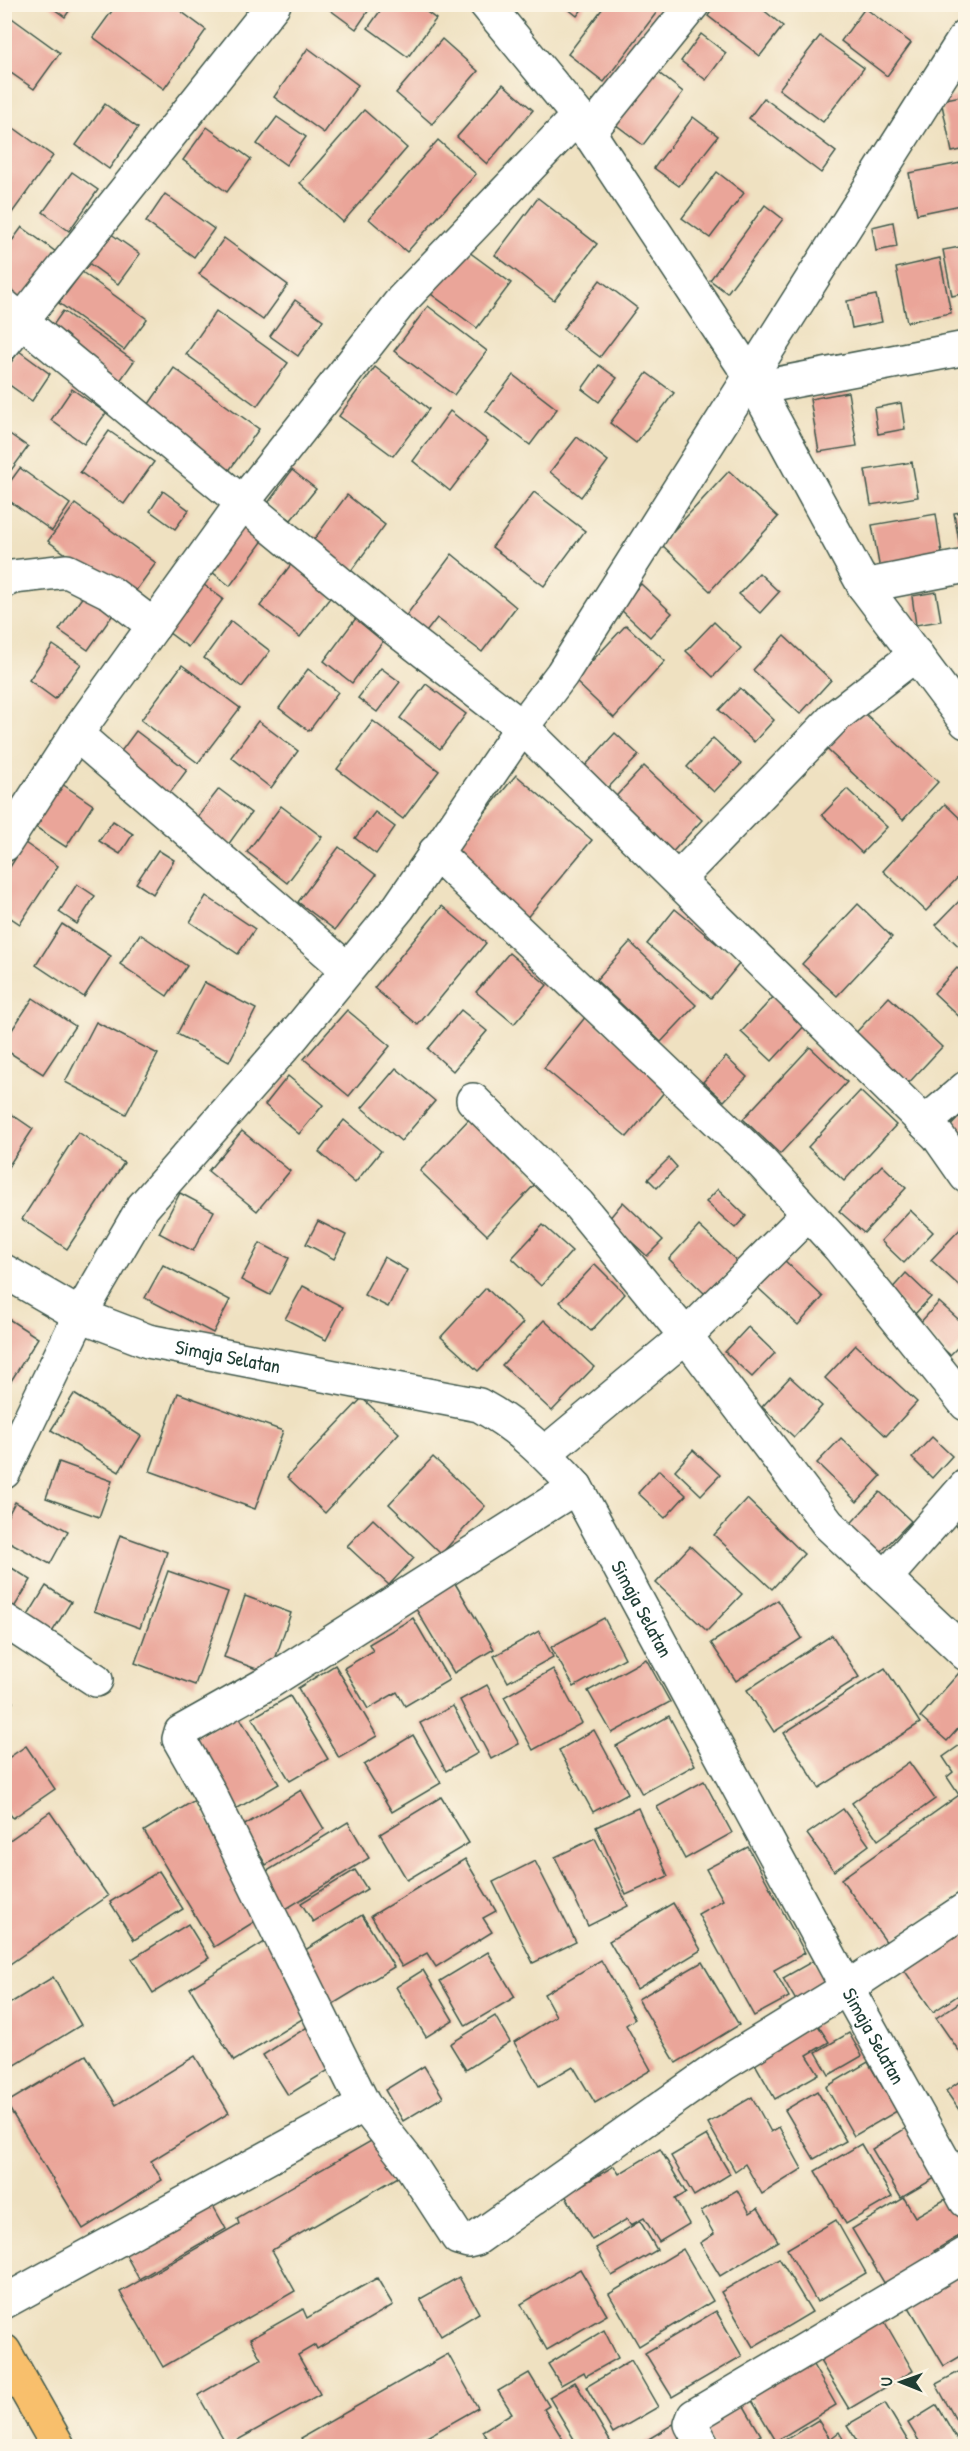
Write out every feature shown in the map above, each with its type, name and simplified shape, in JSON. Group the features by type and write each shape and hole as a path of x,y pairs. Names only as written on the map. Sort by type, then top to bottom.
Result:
{"main road":[{"path":"4,2351 58,2446"}],"street":[{"path":"274,4 10,323 243,502 394,628 522,727 938,1136 966,1176"},
{"path":"4,845 76,734 243,502 402,300 583,125 693,4"},
{"path":"493,7 583,125 753,382 864,586 966,722"},
{"path":"4,1472 80,1315 143,1207 290,1040 399,907 522,727 562,674 753,382 961,49"},
{"path":"753,382 966,348"},
{"path":"864,586 966,566"},
{"path":"4,581 13,577 67,572 111,593 154,626"},
{"path":"678,879 836,716 916,654"},
{"path":"76,734 347,969"},
{"path":"435,852 761,1162 839,1247 966,1404"},
{"path":"925,1123 966,1088"},
{"path":"473,1100 578,1204 686,1336 828,1524 966,1654"},
{"path":"545,1453 686,1336 808,1214"},
{"name":"Simaja Selatan","path":"4,1271 80,1315 148,1341 479,1405 510,1423 545,1453 576,1487 847,1988 966,2201"},
{"path":"886,1577 966,1485"},
{"path":"576,1487 266,1684 181,1732 181,1746 208,1790 364,2105 408,2161 458,2238 468,2241 476,2239 723,2065 847,1988 966,1909"},
{"path":"4,1620 96,1680"},
{"path":"4,2302 364,2105"},
{"path":"703,2446 691,2424 694,2416 966,2254"}],"building":[{"path":"47,4 74,4 65,17"},
{"path":"117,4 171,4 206,30 164,89 93,37"},
{"path":"322,4 373,4 356,29"},
{"path":"385,4 416,4 436,19 408,57 368,28"},
{"path":"562,4 586,4 577,16"},
{"path":"606,4 663,4 604,82 568,54"},
{"path":"716,4 756,4 783,26 760,56 708,16"},
{"path":"865,8 911,43 887,76 841,41"},
{"path":"9,16 60,53 34,89 4,68 4,22"},
{"path":"701,34 726,53 706,80 681,61"},
{"path":"820,36 864,68 823,122 779,89"},
{"path":"442,39 478,71 432,124 396,93"},
{"path":"308,48 358,85 324,133 274,97"},
{"path":"651,67 683,92 643,145 611,121"},
{"path":"503,84 533,110 487,164 457,137"},
{"path":"966,95 966,149 952,152 941,100"},
{"path":"764,98 836,152 821,173 749,118"},
{"path":"105,104 138,128 109,169 76,145"},
{"path":"364,110 407,148 343,222 300,183"},
{"path":"277,117 306,137 286,165 257,144"},
{"path":"693,117 718,136 679,186 654,168"},
{"path":"4,121 53,156 4,224"},
{"path":"207,127 251,159 227,192 183,160"},
{"path":"438,140 476,174 407,252 369,219"},
{"path":"966,162 966,204 917,214 909,173"},
{"path":"72,172 98,190 69,231 43,212"},
{"path":"717,172 744,193 710,238 682,218"},
{"path":"165,194 214,229 194,257 146,222"},
{"path":"538,198 597,244 554,300 495,255"},
{"path":"765,205 783,219 727,293 710,280"},
{"path":"893,222 897,247 876,251 872,227"},
{"path":"22,227 60,255 21,310 4,298 4,252"},
{"path":"101,227 140,254 118,284 80,257"},
{"path":"224,238 288,285 263,320 199,274"},
{"path":"966,246 966,293 952,296 943,250"},
{"path":"465,249 511,283 477,328 431,294"},
{"path":"940,258 951,313 907,322 896,268"},
{"path":"82,272 147,319 124,350 59,303"},
{"path":"600,280 637,308 600,357 563,329"},
{"path":"876,295 882,322 852,328 847,301"},
{"path":"295,300 323,320 298,356 270,336"},
{"path":"428,306 487,351 454,395 394,351"},
{"path":"63,311 134,361 117,385 46,335"},
{"path":"216,311 288,363 257,406 186,354"},
{"path":"19,351 50,374 32,401 4,381 4,372"},
{"path":"599,365 617,378 599,402 582,389"},
{"path":"375,367 429,409 393,456 339,416"},
{"path":"174,368 259,429 228,472 144,411"},
{"path":"647,373 674,393 636,443 610,423"},
{"path":"513,375 557,409 530,445 486,411"},
{"path":"72,389 106,413 84,444 51,420"},
{"path":"848,392 857,446 819,452 810,399"},
{"path":"901,403 905,429 878,434 874,408"},
{"path":"450,411 488,441 450,491 413,461"},
{"path":"4,430 28,447 4,480"},
{"path":"109,431 154,462 124,504 80,472"},
{"path":"577,437 608,461 581,497 550,472"},
{"path":"912,462 918,497 871,505 865,470"},
{"path":"20,468 70,504 52,531 4,497 4,490"},
{"path":"292,470 316,489 291,520 268,503"},
{"path":"729,471 778,517 710,591 661,544"},
{"path":"163,491 189,510 175,529 150,511"},
{"path":"534,492 585,531 544,586 492,547"},
{"path":"347,495 385,525 351,571 312,542"},
{"path":"75,504 156,563 129,600 48,541"},
{"path":"966,511 966,552 961,553 954,513"},
{"path":"936,514 943,560 880,570 872,525"},
{"path":"245,518 267,535 230,586 207,568"},
{"path":"452,554 516,607 482,652 437,618 423,636 402,621"},
{"path":"295,559 336,590 300,637 260,606"},
{"path":"759,573 779,592 760,613 739,594"},
{"path":"196,579 223,599 188,647 160,626"},
{"path":"641,584 672,613 650,637 619,608"},
{"path":"88,589 117,609 88,650 59,630"},
{"path":"936,592 941,621 916,625 912,596"},
{"path":"359,614 387,636 352,683 324,661"},
{"path":"231,621 270,651 242,687 204,658"},
{"path":"714,622 741,648 713,677 686,651"},
{"path":"626,625 665,661 614,718 574,680"},
{"path":"784,636 831,680 800,714 753,670"},
{"path":"53,645 81,664 55,699 29,680"},
{"path":"182,665 240,708 198,763 141,720"},
{"path":"381,668 400,682 377,712 358,698"},
{"path":"308,669 338,692 309,731 279,708"},
{"path":"426,684 466,714 440,749 400,718"},
{"path":"740,688 774,720 754,742 719,710"},
{"path":"855,704 938,782 903,820 819,742"},
{"path":"258,721 298,751 271,788 231,757"},
{"path":"373,721 439,771 403,819 337,769"},
{"path":"136,731 187,770 167,797 116,758"},
{"path":"615,733 639,755 608,788 585,766"},
{"path":"713,738 741,764 714,792 687,767"},
{"path":"644,766 702,820 665,860 607,806"},
{"path":"516,775 592,840 525,920 449,856"},
{"path":"59,782 93,805 66,847 31,824"},
{"path":"219,789 251,813 228,845 195,820"},
{"path":"847,789 887,827 862,853 822,815"},
{"path":"945,804 966,824 966,869 926,911 883,871"},
{"path":"281,806 322,837 287,883 247,852"},
{"path":"375,812 395,827 376,854 355,838"},
{"path":"113,821 133,834 120,854 99,841"},
{"path":"25,843 58,866 20,924 5,914 5,875"},
{"path":"339,847 376,875 335,930 298,902"},
{"path":"158,850 174,860 153,894 136,883"},
{"path":"77,884 95,896 77,924 59,912"},
{"path":"966,894 966,953 936,925"},
{"path":"206,896 255,929 238,954 190,922"},
{"path":"858,904 892,937 837,996 802,964"},
{"path":"442,906 486,943 418,1025 374,988"},
{"path":"675,909 740,963 711,998 647,944"},
{"path":"62,924 111,956 84,997 36,965"},
{"path":"140,934 187,966 167,996 120,964"},
{"path":"630,942 696,1005 661,1042 596,980"},
{"path":"509,953 547,985 514,1024 476,992"},
{"path":"957,968 966,976 966,1023 934,993"},
{"path":"204,982 256,1009 229,1062 177,1034"},
{"path":"776,994 807,1023 772,1061 741,1032"},
{"path":"889,997 942,1047 903,1089 850,1039"},
{"path":"33,998 75,1026 43,1074 4,1049 4,1042"},
{"path":"347,1010 390,1046 349,1096 304,1059"},
{"path":"461,1010 487,1031 453,1071 428,1049"},
{"path":"587,1015 670,1085 627,1137 544,1068"},
{"path":"96,1022 158,1054 126,1114 65,1082"},
{"path":"810,1047 847,1082 780,1154 743,1119"},
{"path":"726,1057 747,1077 724,1101 703,1082"},
{"path":"396,1068 435,1101 401,1141 362,1108"},
{"path":"288,1076 323,1105 299,1134 265,1105"},
{"path":"860,1091 896,1125 844,1181 808,1147"},
{"path":"4,1109 33,1129 4,1173"},
{"path":"966,1110 966,1153 944,1133"},
{"path":"471,1117 538,1181 487,1235 420,1171"},
{"path":"344,1120 381,1151 355,1183 319,1152"},
{"path":"242,1131 290,1171 257,1211 208,1171"},
{"path":"78,1132 124,1163 67,1249 22,1219"},
{"path":"669,1158 677,1167 657,1188 648,1179"},
{"path":"882,1165 906,1188 864,1233 839,1211"},
{"path":"718,1189 746,1216 735,1228 706,1202"},
{"path":"180,1193 214,1211 193,1251 159,1233"},
{"path":"623,1202 663,1240 647,1256 608,1220"},
{"path":"910,1210 933,1232 904,1263 881,1241"},
{"path":"318,1221 346,1235 334,1259 306,1244"},
{"path":"543,1225 572,1251 541,1286 512,1258"},
{"path":"964,1225 966,1227 966,1292 931,1260"},
{"path":"699,1226 738,1262 707,1296 669,1259"},
{"path":"260,1243 289,1258 270,1295 241,1280"},
{"path":"384,1257 407,1270 388,1307 364,1295"},
{"path":"782,1258 823,1297 798,1325 756,1286"},
{"path":"595,1264 625,1294 591,1331 560,1302"},
{"path":"163,1265 230,1300 213,1333 145,1298"},
{"path":"906,1273 931,1297 914,1315 889,1292"},
{"path":"303,1286 343,1307 326,1340 285,1319"},
{"path":"486,1288 523,1323 478,1371 441,1337"},
{"path":"939,1302 966,1326 966,1339 950,1355 918,1325"},
{"path":"4,1316 38,1338 11,1381 4,1377"},
{"path":"544,1320 594,1367 552,1411 502,1365"},
{"path":"748,1327 775,1353 752,1377 725,1352"},
{"path":"856,1345 917,1402 886,1436 825,1378"},
{"path":"790,1377 822,1406 794,1437 762,1407"},
{"path":"178,1393 283,1431 255,1509 150,1471"},
{"path":"74,1394 141,1436 119,1472 51,1430"},
{"path":"362,1398 399,1433 325,1513 287,1477"},
{"path":"932,1437 952,1456 932,1478 912,1458"},
{"path":"841,1438 881,1476 857,1502 817,1463"},
{"path":"693,1450 720,1475 701,1495 675,1470"},
{"path":"433,1457 485,1506 441,1554 389,1504"},
{"path":"59,1462 112,1481 99,1517 46,1498"},
{"path":"659,1470 686,1495 665,1518 638,1493"},
{"path":"880,1492 911,1521 872,1561 842,1533"},
{"path":"966,1497 966,1535 947,1517"},
{"path":"747,1499 804,1554 772,1589 714,1535"},
{"path":"15,1502 68,1531 50,1564 4,1539 4,1523"},
{"path":"373,1519 414,1558 389,1585 347,1546"},
{"path":"120,1535 167,1552 140,1628 94,1611"},
{"path":"690,1546 742,1594 707,1631 656,1583"},
{"path":"4,1563 31,1580 10,1614 4,1611"},
{"path":"168,1571 228,1592 195,1685 135,1663"},
{"path":"453,1580 494,1649 454,1673 413,1604"},
{"path":"46,1586 71,1602 49,1637 24,1622"},
{"path":"245,1596 291,1613 270,1674 224,1657"},
{"path":"778,1600 802,1638 736,1681 711,1643"},
{"path":"413,1618 449,1680 405,1706 397,1692 368,1709 344,1668 373,1651 369,1644"},
{"path":"604,1618 625,1658 574,1687 551,1647"},
{"path":"539,1631 553,1657 508,1682 494,1656"},
{"path":"832,1635 859,1677 774,1732 747,1690"},
{"path":"646,1659 670,1702 612,1733 588,1691"},
{"path":"335,1665 377,1736 339,1758 298,1688"},
{"path":"966,1665 966,1720 947,1741 920,1717"},
{"path":"885,1668 920,1723 819,1788 784,1733"},
{"path":"553,1669 582,1723 533,1750 504,1697"},
{"path":"487,1685 519,1744 491,1759 460,1700"},
{"path":"290,1696 328,1759 290,1781 252,1718"},
{"path":"4,1698 13,1702 4,1720"},
{"path":"453,1706 478,1753 446,1771 420,1723"},
{"path":"237,1713 279,1784 231,1812 189,1741"},
{"path":"669,1716 695,1765 642,1794 616,1746"},
{"path":"594,1730 628,1793 593,1812 559,1750"},
{"path":"413,1735 441,1783 392,1812 364,1765"},
{"path":"960,1745 966,1753 966,1888 887,1943 841,1879 959,1795 947,1777 953,1772 943,1757"},
{"path":"26,1746 55,1789 13,1818 4,1806 4,1761"},
{"path":"909,1762 935,1799 878,1840 852,1803"},
{"path":"704,1781 732,1833 685,1859 657,1807"},
{"path":"301,1790 324,1829 266,1865 243,1826"},
{"path":"441,1797 469,1843 407,1880 380,1834"},
{"path":"195,1800 265,1915 214,1947 144,1831"},
{"path":"638,1808 668,1876 626,1895 596,1827"},
{"path":"843,1809 869,1845 834,1871 807,1834"},
{"path":"50,1812 108,1896 4,1968 4,1844"},
{"path":"348,1822 369,1858 281,1912 259,1876"},
{"path":"595,1838 628,1906 588,1926 555,1857"},
{"path":"748,1847 805,1953 774,1970 789,1997 754,2016 698,1914 723,1900 706,1869"},
{"path":"465,1859 496,1911 483,1918 492,1932 436,1967 427,1953 402,1967 371,1916"},
{"path":"535,1861 576,1942 533,1963 493,1882"},
{"path":"355,1870 367,1889 313,1922 301,1903"},
{"path":"159,1871 183,1909 134,1940 110,1902"},
{"path":"673,1903 701,1950 637,1989 609,1941"},
{"path":"966,1910 966,1990 933,2012 896,1958"},
{"path":"362,1915 394,1967 328,2007 297,1955"},
{"path":"188,1924 209,1958 153,1993 132,1959"},
{"path":"268,1940 312,2013 234,2061 190,1988"},
{"path":"488,1952 515,1997 466,2026 440,1981"},
{"path":"601,1960 635,2019 626,2025 651,2070 595,2103 573,2066 539,2086 514,2042 556,2016 544,1994"},
{"path":"813,1961 828,1986 798,2004 783,1978"},
{"path":"702,1962 739,2025 676,2063 638,1999"},
{"path":"423,1970 453,2020 426,2037 396,1987"},
{"path":"53,1977 81,2025 4,2072 4,2007"},
{"path":"966,1998 966,2061 936,2018"},
{"path":"495,2016 510,2042 466,2070 450,2044"},
{"path":"312,2024 337,2065 288,2095 263,2055"},
{"path":"817,2024 829,2042 807,2055 819,2074 775,2099 750,2055"},
{"path":"849,2033 862,2056 829,2075 816,2052"},
{"path":"86,2055 116,2105 195,2056 229,2113 151,2161 162,2180 83,2229 6,2103"},
{"path":"868,2062 897,2111 854,2136 826,2087"},
{"path":"424,2066 443,2097 403,2121 385,2090"},
{"path":"966,2077 966,2120 946,2091"},
{"path":"817,2091 846,2141 814,2159 785,2110"},
{"path":"752,2097 771,2132 779,2127 802,2169 762,2194 745,2164 735,2171 708,2123"},
{"path":"906,2128 935,2178 901,2198 872,2149"},
{"path":"707,2135 730,2174 694,2196 671,2156"},
{"path":"378,2137 400,2176 272,2250 295,2291 163,2367 120,2292 239,2224 237,2218"},
{"path":"861,2144 892,2197 846,2224 815,2171"},
{"path":"660,2149 686,2193 675,2199 689,2224 659,2242 644,2218 631,2225 627,2219 592,2240 565,2195 614,2166 619,2174"},
{"path":"737,2190 750,2213 758,2208 778,2241 720,2276 700,2243 714,2234 701,2211"},
{"path":"207,2195 226,2229 139,2279 120,2244"},
{"path":"949,2197 966,2225 966,2232 934,2251 937,2255 886,2286 852,2229 904,2198 915,2217"},
{"path":"836,2220 866,2273 817,2302 787,2249"},
{"path":"640,2221 657,2250 612,2276 596,2248"},
{"path":"683,2249 713,2301 639,2346 609,2294"},
{"path":"779,2258 812,2312 753,2347 721,2292"},
{"path":"966,2266 966,2353 944,2366 906,2302"},
{"path":"580,2269 607,2315 547,2350 521,2304"},
{"path":"459,2277 479,2313 441,2336 420,2299"},
{"path":"377,2278 393,2305 317,2349 315,2345 298,2355 320,2394 227,2446 198,2395 261,2359 250,2339 303,2309 307,2318"},
{"path":"716,2311 742,2356 672,2397 645,2353"},
{"path":"879,2312 913,2371 849,2409 814,2351"},
{"path":"604,2330 618,2358 586,2376 584,2372 561,2385 548,2364"},
{"path":"448,2354 478,2408 411,2446 306,2446 301,2438"},
{"path":"809,2358 836,2405 776,2441 748,2394"},
{"path":"631,2360 658,2407 613,2433 586,2387"},
{"path":"966,2368 966,2438 936,2384"},
{"path":"529,2373 549,2406 544,2409 567,2446 491,2446 482,2431 512,2413 498,2391"},
{"path":"575,2382 613,2446 578,2446 549,2397"},
{"path":"738,2396 761,2435 742,2446 713,2446 697,2420"},
{"path":"885,2403 911,2446 860,2446 847,2425"},
{"path":"937,2405 961,2446 922,2446 908,2423"},
{"path":"818,2420 830,2439 839,2432 847,2446 781,2446 780,2443"},
{"path":"675,2423 689,2446 637,2446"}]}
